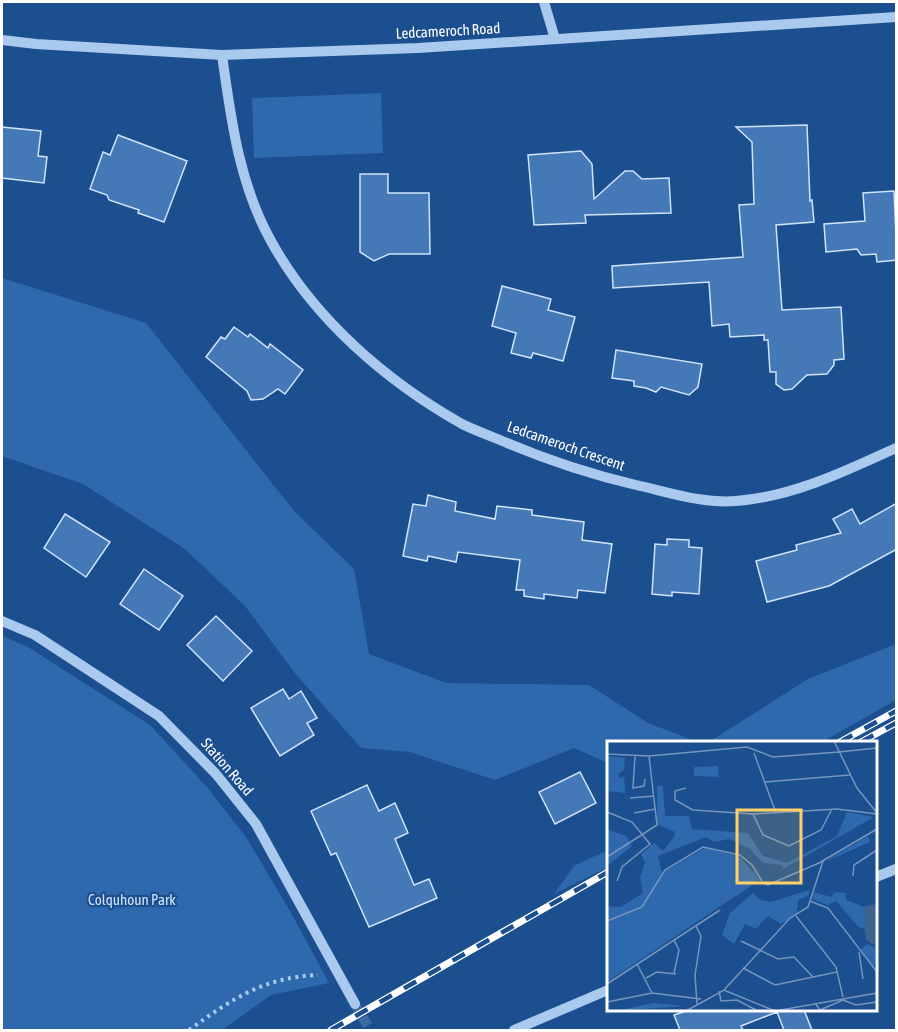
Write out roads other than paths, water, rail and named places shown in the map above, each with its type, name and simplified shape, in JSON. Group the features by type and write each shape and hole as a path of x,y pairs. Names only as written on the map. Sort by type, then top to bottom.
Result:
{"street":[{"path":"544,2 555,39"},
{"name":"Ledcameroch Road","path":"2,40 222,56 418,48 897,17"},
{"name":"Ledcameroch Crescent","path":"222,56 232,126 241,168 253,204 292,276 329,320 369,359 408,390 464,425 531,454 603,477 691,497 733,502 764,498 795,490 897,448"},
{"name":"Station Road","path":"2,621 35,635 159,716 216,774 256,824 355,1004"},
{"path":"877,877 897,868"},
{"path":"514,1030 607,991"}],"tunnel":[{"path":"355,1004 370,1030"}],"railway":[{"path":"842,741 896,711"},
{"path":"863,741 896,723"},
{"path":"331,1030 607,873"}],"park label":[{"name":"Colquhoun Park","path":"132,900"}]}
